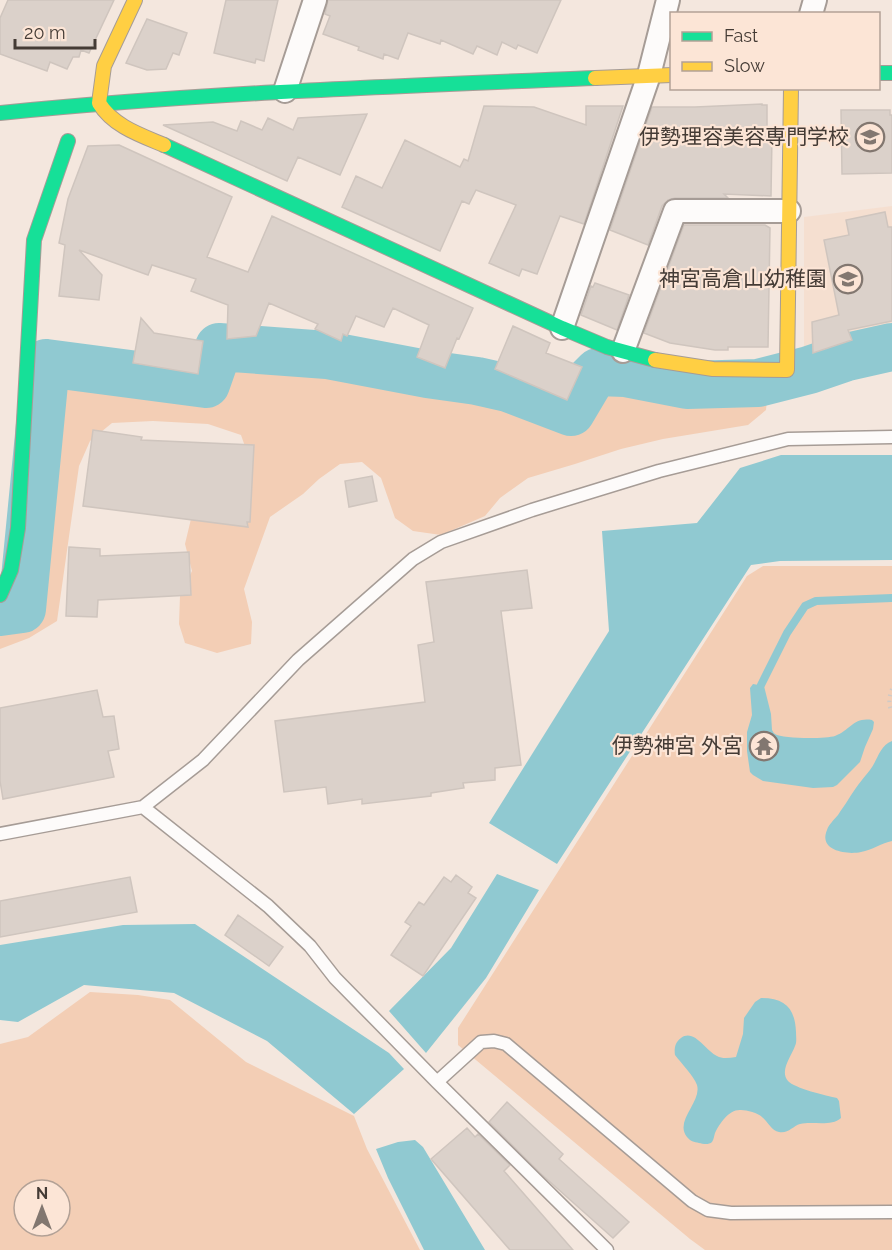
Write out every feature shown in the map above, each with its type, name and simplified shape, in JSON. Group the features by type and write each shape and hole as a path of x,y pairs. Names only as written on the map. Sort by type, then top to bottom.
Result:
{"street":[{"path":"135,0 104,66 99,103 106,114 128,129 607,347 657,360 713,369 787,370 791,90"},
{"path":"285,91 315,0"},
{"path":"562,328 660,75 668,0"},
{"path":"0,113 99,103 285,91 660,75"},
{"path":"0,595 11,570 18,528 34,240 68,141"},
{"path":"623,351 675,211 789,211"}],"lane":[{"path":"0,834 143,807 203,760 298,660 412,559 441,542 532,510 659,471 788,439 892,437"},
{"path":"143,807 268,906 310,946 335,978 607,1250"},
{"path":"437,1082 481,1042 494,1041 506,1044 692,1201 708,1210 731,1213 892,1212"}],"path":[{"path":"892,689 889,707 892,712"}],"shaded area":[{"name":"神宮高倉山幼稚園","path":"892,206 892,340 804,364 804,217"},
{"path":"223,353 358,368 441,382 536,404 573,419 596,383 604,380 656,386 690,393 757,393 767,399 766,410 748,425 663,439 621,449 528,478 500,498 485,516 441,535 413,531 395,518 381,478 362,462 340,464 270,517 244,589 252,622 251,644 217,653 185,643 179,624 180,596 192,571 185,544 191,519 247,452 241,435 208,424 153,421 112,423 90,441 79,466 57,621 29,638 0,649 0,617 26,613 49,370 210,390"},
{"name":"伊勢神宮 外宮","path":"763,566 892,566 892,1250 705,1250 458,1045 458,1028 747,576"},
{"path":"90,992 170,1000 246,1062 354,1116 367,1149 420,1250 0,1250 0,1044 28,1037"}],"water":[{"path":"781,455 892,455 892,560 780,561 751,565 557,864 489,823 609,631 602,531 697,523 740,468"},
{"path":"753,684 764,686 771,714 772,730 779,736 830,737 860,720 872,720 873,729 860,762 833,787 813,788 763,781 753,775 750,772 747,751 747,732 752,715 750,688"},
{"path":"892,741 892,841 861,852 849,853 835,850 830,847 825,837 830,824 873,766 881,750"},
{"path":"497,874 539,890 486,978 426,1053 389,1011 451,948"},
{"path":"195,924 389,1053 404,1069 354,1114 267,1041 174,993 84,985 18,1022 0,1020 0,945 123,925"},
{"path":"761,998 782,1002 791,1011 793,1017 796,1041 785,1068 788,1081 804,1089 837,1098 841,1118 827,1123 800,1124 782,1132 774,1130 758,1114 737,1110 722,1121 711,1143 692,1141 684,1131 684,1125 696,1098 697,1085 675,1055 676,1044 681,1038 691,1036 719,1057 736,1057 743,1034 744,1018 755,1002"},
{"path":"415,1140 423,1147 485,1250 424,1250 376,1149 398,1142"}],"building":[{"path":"8,0 114,0 89,53 81,50 79,57 73,57 67,69 50,62 47,71 0,54 0,18"},
{"path":"226,0 278,0 264,61 256,59 255,63 214,53"},
{"path":"328,0 561,0 537,53 518,45 516,49 502,42 497,55 477,46 473,54 441,40 440,44 408,33 398,59 384,54 383,59 358,50 359,47 323,34 330,16 325,14"},
{"path":"147,19 187,33 179,55 173,53 166,69 147,70 126,63"},
{"path":"767,105 767,136 772,136 771,196 724,194 728,198 668,200 662,206 648,245 610,230 652,107"},
{"path":"484,106 534,107 586,125 586,106 623,106 584,224 560,216 537,274 522,269 519,276 489,263 516,205 476,190 469,204 462,201 440,251 342,207 356,176 382,188 405,140 460,167 464,159 468,161"},
{"name":"伊勢理容美容専門学校","path":"841,110 890,110 890,115 892,115 892,173 842,174"},
{"path":"367,114 340,175 298,157 287,181 163,125 213,122 237,131 241,121 262,130 268,118 293,130 298,118"},
{"path":"119,145 232,197 207,257 248,272 272,216 473,308 459,339 457,338 445,368 417,357 429,325 393,308 384,327 356,316 347,336 343,334 341,341 315,329 318,324 269,303 256,336 227,339 228,305 191,291 196,279 152,265 148,275 79,250 102,275 99,300 59,296 65,245 59,243 68,199 88,146"},
{"path":"885,212 888,227 892,227 892,321 848,330 852,340 813,353 812,322 839,315 824,240 849,235 846,220"},
{"path":"684,225 765,225 770,228 768,347 728,347 728,350 715,350 670,343 644,333"},
{"path":"595,283 629,295 617,330 581,315 591,286 593,287"},
{"path":"141,318 154,333 203,341 198,374 133,363"},
{"path":"513,326 550,343 546,353 582,367 567,400 495,369"},
{"path":"93,430 142,437 141,440 254,445 248,527 83,506"},
{"path":"372,476 377,501 349,507 345,481"},
{"path":"69,547 100,549 100,556 189,552 191,595 98,600 97,617 66,616"},
{"path":"527,570 532,608 501,611 521,765 495,768 495,780 463,783 464,788 431,793 431,796 362,804 362,799 328,804 326,787 284,792 275,721 425,702 418,645 434,642 426,582"},
{"path":"97,690 103,717 114,716 119,749 108,751 114,777 3,799 0,781 0,708"},
{"path":"456,875 472,887 468,893 476,898 423,976 391,955 411,926 405,922 419,902 424,905 444,877 451,882"},
{"path":"130,877 137,912 0,937 0,901"},
{"path":"238,915 283,947 269,966 225,935"},
{"path":"507,1102 563,1154 559,1159 629,1222 613,1238 540,1173 489,1122"},
{"path":"467,1128 475,1137 478,1134 510,1165 504,1171 573,1250 510,1250 431,1159"}],"waterway":[{"path":"0,612 22,609 46,363 206,384 219,347 327,355 508,388 571,412 590,380 598,372 625,373 687,385 758,383 809,370 847,357 892,347"},
{"path":"761,685 787,633 805,606 816,601 892,598"}],"traffic: fast":[{"path":"880,73 892,73"},
{"path":"0,113 223,95 595,78"},
{"path":"0,595 11,570 18,528 34,240 68,141"},
{"path":"164,145 562,328 607,347 655,360"}],"traffic: slow":[{"path":"135,0 104,66 99,103 119,124 164,145"},
{"path":"595,78 670,75"},
{"path":"655,360 713,369 787,370 791,90"}],"place":[{"name":"伊勢理容美容専門学校","path":"870,137"},
{"name":"神宮高倉山幼稚園","path":"848,279"},
{"name":"伊勢神宮 外宮","path":"764,746"}]}
